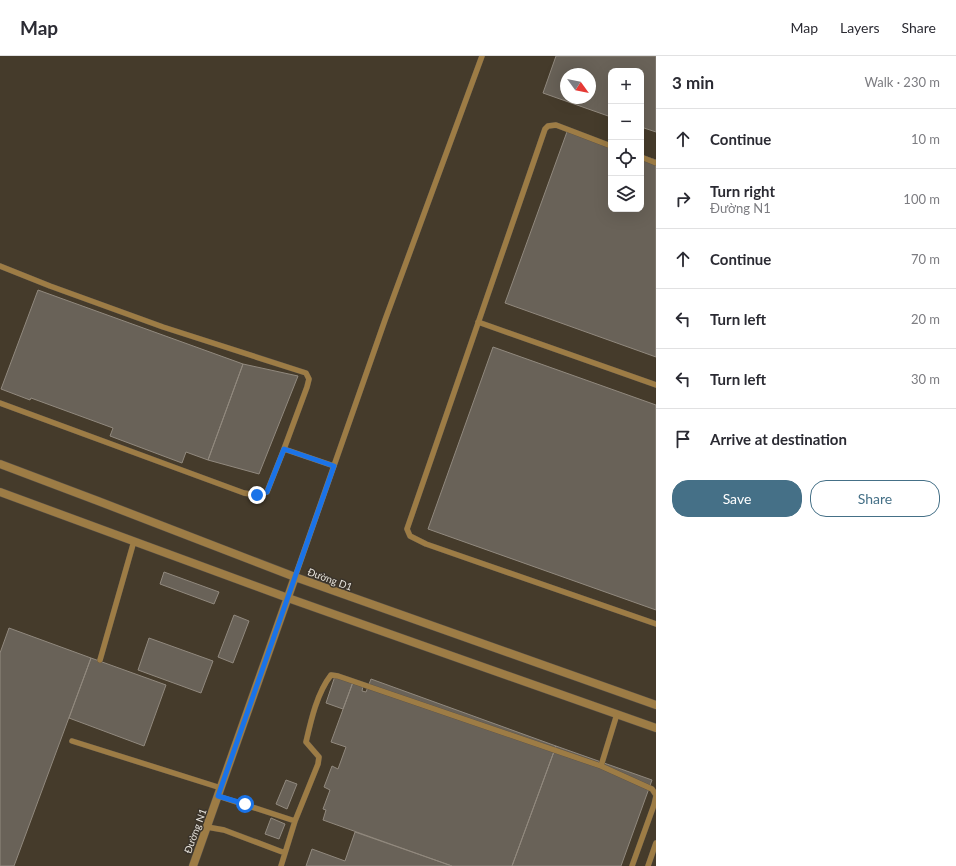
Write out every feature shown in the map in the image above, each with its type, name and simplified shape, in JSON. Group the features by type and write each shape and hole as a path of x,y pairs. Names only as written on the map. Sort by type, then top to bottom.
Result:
{"street":[{"name":"Đường D1","path":"0,464 295,577 656,705"},
{"path":"0,492 288,598 656,728"},
{"name":"Đường N1","path":"193,866 295,577"}],"lane":[{"path":"295,577 482,56"},
{"path":"608,145 556,125 548,126 545,130 408,529 410,536 426,544 656,624"},
{"path":"644,159 656,163"},
{"path":"0,266 156,325 306,373 309,379 267,492 257,495 244,493 0,403"},
{"path":"478,322 656,385"},
{"path":"284,449 334,466"},
{"path":"100,660 134,541"},
{"path":"281,866 295,821 318,764 319,757 306,742 316,705 330,675 345,678 601,766 652,789 656,795 654,805 632,866"},
{"path":"601,766 617,714"},
{"path":"72,741 220,792 295,821"},
{"path":"207,827 224,830 285,853"},
{"path":"648,866 656,843"}],"shaded area":[{"path":"0,56 656,56 656,866 0,866"}],"building":[{"path":"556,56 656,56 656,132 644,128 644,68 608,68 608,116 574,104 596,104 596,68 560,68 560,99 543,93"},
{"path":"568,129 608,143 608,212 644,212 644,156 656,160 656,357 505,303"},
{"path":"38,290 243,364 208,460 186,452 182,463 110,436 113,428 31,398 30,400 1,389"},
{"path":"493,347 656,405 656,610 428,529"},
{"path":"243,364 298,376 259,474 208,460"},
{"path":"164,572 219,592 214,604 160,584"},
{"path":"234,615 249,621 233,663 218,657"},
{"path":"9,628 91,658 14,866 0,866 0,653"},
{"path":"149,638 213,661 201,693 138,670"},
{"path":"91,658 166,685 144,746 69,718"},
{"path":"335,676 353,682 343,709 326,703"},
{"path":"371,679 556,746 512,866 452,866 323,820 326,810 323,809 330,790 324,787 332,766 338,769 346,747 331,742 353,682 363,686 362,691 366,692"},
{"path":"556,746 652,780 621,866 512,866"},
{"path":"286,780 297,784 287,809 276,804"},
{"path":"271,818 285,824 279,839 265,834"},
{"path":"355,832 452,866 306,866 312,849 345,861"}],"route":[{"path":"245,804 218,796 334,466 284,449 267,492 257,495"}]}
